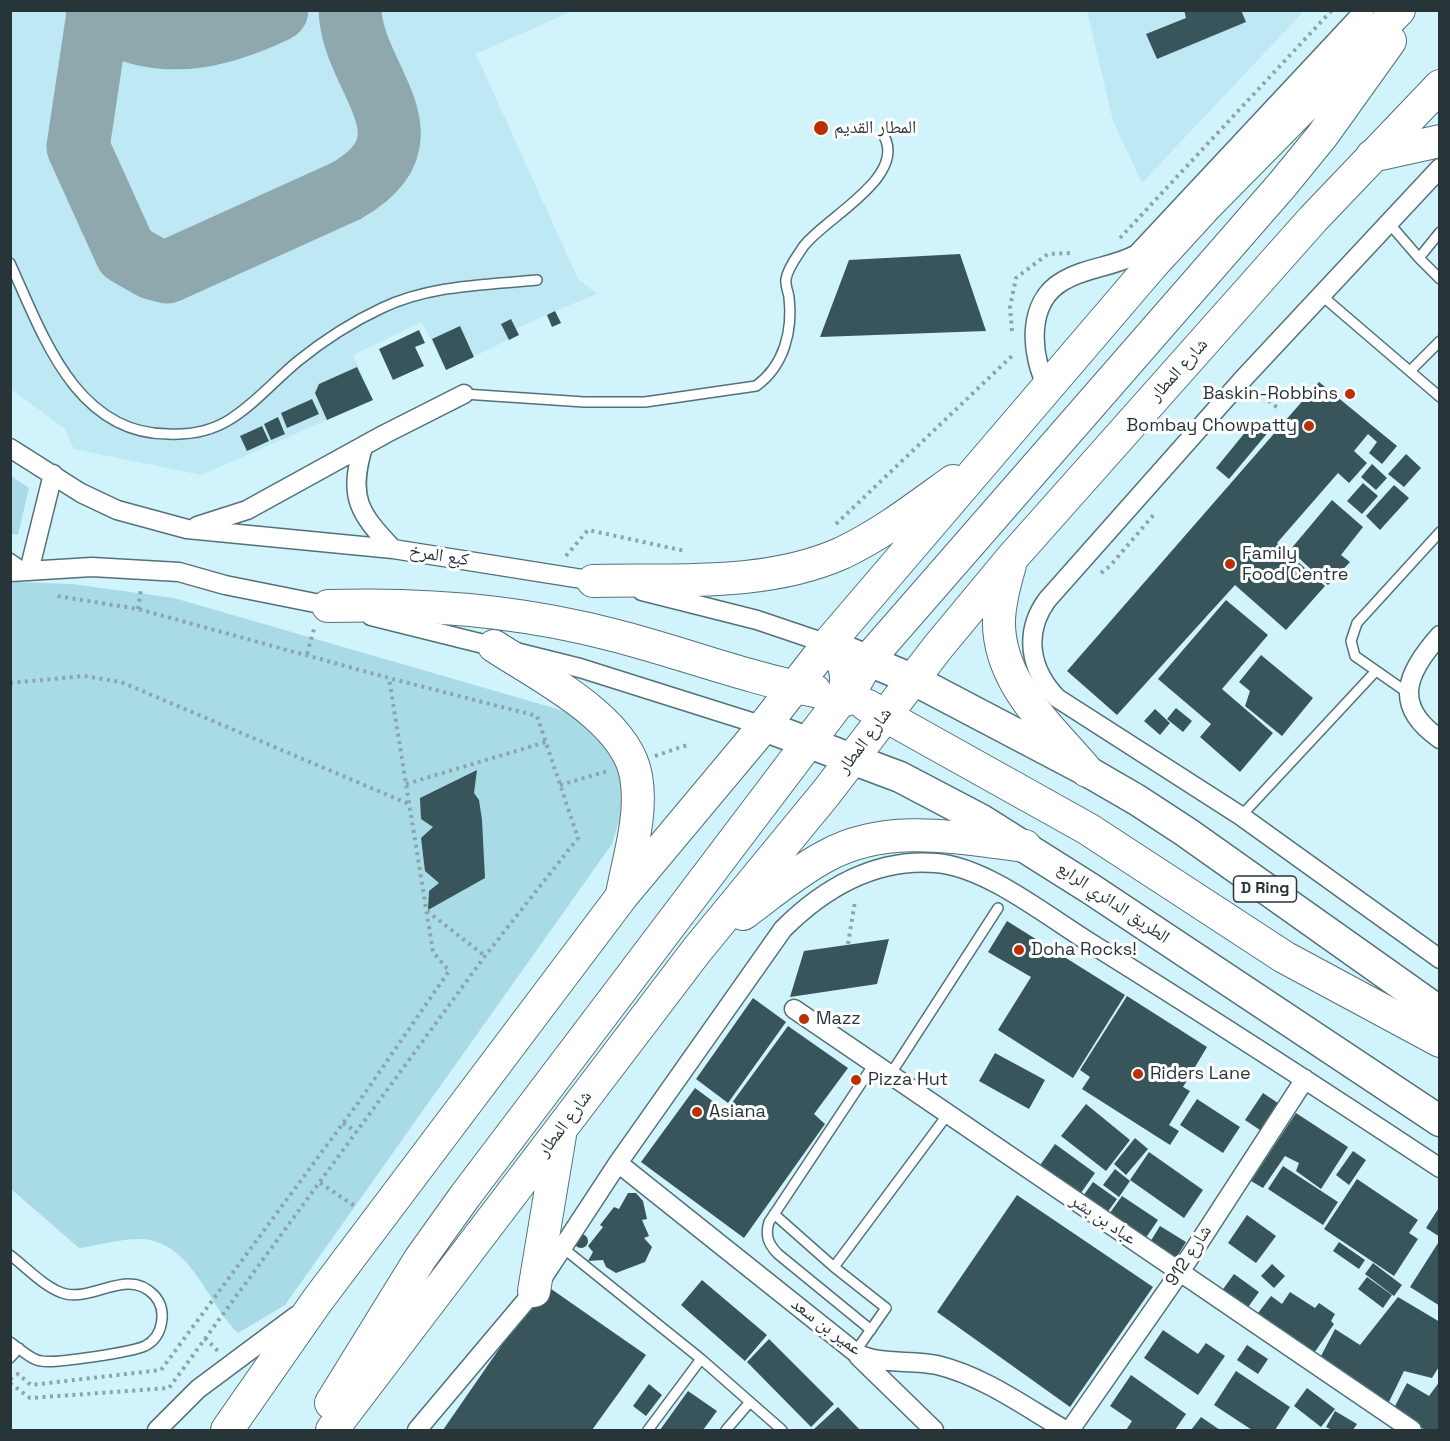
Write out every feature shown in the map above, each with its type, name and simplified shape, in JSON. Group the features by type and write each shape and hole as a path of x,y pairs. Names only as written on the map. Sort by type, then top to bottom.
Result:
{"highway":[{"path":"227,1431 317,1300 622,896 765,726 828,644 1207,205 1398,10"},
{"path":"314,1431 420,1259 465,1196 844,697 868,660 1282,185 1322,136 1411,10"},
{"name":"شارع المطار","path":"332,1431 697,950 853,758 912,679 1011,559 1313,219 1440,86"},
{"path":"1372,156 1440,141"},
{"path":"593,581 760,575 809,564 840,554 898,521 999,446"},
{"path":"1011,559 999,618 1000,642 1007,665 1025,698 1087,771"},
{"path":"328,606 425,605 541,619 612,634 796,687 844,697 885,715 1088,829 1284,957 1440,1041"},
{"path":"828,644 842,658 845,666 846,680 840,733 844,746 853,758"},
{"path":"494,646 599,717 628,754 636,776 637,807 622,896"},
{"path":"765,726 796,703 816,698 869,698 889,695 912,679"},
{"path":"697,950 802,870 828,854 857,843 899,835 922,835 1025,846"},
{"path":"534,1291 561,1129"}],"main road":[{"name":"D Ring","path":"828,644 912,679 1087,771 1186,832 1440,1012"},
{"name":"الطريق الدائري الرابع","path":"765,726 853,758 931,792 1025,846 1440,1121"}],"street":[{"path":"1048,388 1037,365 1035,350 1036,321 1045,298 1064,280 1113,266 1137,254 1365,10"},
{"path":"1440,168 1243,379 1047,600 1034,622 1032,648 1038,671 1050,690 1067,704 1241,816 1440,959"},
{"path":"187,529 247,510 464,394"},
{"path":"363,447 355,480 358,503 369,523 393,549"},
{"name":"كبع المرخ","path":"10,448 81,494 117,510 187,529 393,549 552,573 717,609 828,644"},
{"path":"29,571 53,474"},
{"path":"10,572 92,567 178,572 225,585 328,606 494,646 580,669 765,726"},
{"path":"1440,635 1412,671 1408,693 1413,713 1440,739"},
{"path":"417,1431 534,1291 618,1163 783,929 805,907 832,888 874,870 902,865 936,863 969,871 1005,890 1305,1079 1440,1168"},
{"name":"عباد بن بشر","path":"794,1009 1412,1431"},
{"name":"شارع 912","path":"1070,1431 1180,1272 1305,1079"},
{"name":"عمير بن سعد","path":"618,1163 855,1352 875,1360 914,1362 959,1372 980,1381 1065,1431"},
{"path":"157,1431 198,1389 317,1300"},
{"path":"855,1352 934,1431"}],"lane":[{"path":"464,394 584,402 645,402 756,386 766,379 778,363 786,346 789,296 785,282 789,268 806,244 881,175 886,155 884,135"},
{"path":"1388,222 1440,279"},
{"path":"1419,258 1440,232"},
{"path":"10,263 53,357 81,394 112,420 150,434 190,435 229,421 322,343 384,307 432,291 537,280"},
{"path":"1321,295 1440,397"},
{"path":"1410,371 1440,341"},
{"path":"1408,693 1355,656 1351,641 1357,623 1440,532"},
{"path":"10,558 29,571"},
{"path":"1241,816 1375,672"},
{"path":"890,1075 998,908"},
{"path":"871,1330 772,1248 767,1231 774,1214 874,1064"},
{"path":"834,1267 948,1114"},
{"path":"774,1214 834,1267 886,1308 855,1352"},
{"path":"563,1248 701,1359 782,1431"},
{"path":"10,1255 65,1294 78,1295 122,1284 138,1285 155,1297 160,1306 162,1320 158,1333 142,1347 47,1362 38,1361 10,1342"},
{"path":"10,1358 19,1348"},
{"path":"648,1431 701,1359"},
{"path":"726,1431 750,1402"}],"path":[{"path":"1110,242 1119,239 1332,10"},
{"path":"832,528 1015,354 1010,307 1016,278 1048,254 1081,253"},
{"path":"552,573 588,530 691,553"},
{"path":"57,596 138,609 537,716 578,838 485,956 169,1388 30,1398 10,1381 18,1374 32,1385 161,1370 343,1123 449,971 433,952 421,860 409,804 389,678"},
{"path":"10,683 84,676 121,682 409,804"},
{"path":"406,784 546,742"},
{"path":"426,910 485,956"},
{"path":"343,1123 356,1132"},
{"path":"320,1183 355,1206 348,1216"},
{"path":"205,1338 219,1352 228,1346"}],"shaded area":[{"path":"10,11 572,11 476,54 578,279 597,294 555,311 561,323 552,327 546,315 516,329 518,335 446,370 422,322 353,355 373,400 201,475 74,449 65,429 11,389"},
{"path":"1087,11 1304,11 1142,183 1113,121"},
{"path":"10,475 29,488 18,535 11,533"},
{"path":"10,583 72,584 174,598 554,708 594,722 623,771 623,809 612,844 285,1305 238,1333 227,1321 197,1276 174,1251 160,1243 143,1239 79,1248 11,1189"}],"building":[{"path":"1184,10 1241,10 1246,22 1157,59 1146,34 1186,18"},
{"path":"960,254 986,331 820,337 849,260"},
{"path":"555,311 561,323 552,327 547,315"},
{"path":"511,319 519,335 509,340 501,324"},
{"path":"460,326 474,357 446,370 432,339"},
{"path":"419,330 425,343 415,347 424,366 393,380 379,349"},
{"path":"357,367 373,400 327,420 315,393 319,384"},
{"name":"Family Food Centre","path":"1319,382 1397,446 1382,464 1369,453 1377,442 1368,434 1354,451 1367,463 1349,483 1338,473 1277,543 1325,586 1286,630 1235,585 1117,715 1067,671"},
{"path":"312,399 319,414 287,428 281,413"},
{"path":"278,417 285,434 271,440 264,424"},
{"path":"1256,419 1270,430 1229,479 1216,468"},
{"path":"262,426 269,441 247,451 240,436"},
{"path":"1406,454 1421,468 1404,487 1388,474"},
{"path":"1372,464 1387,478 1376,490 1361,477"},
{"path":"1363,483 1378,496 1362,514 1347,501"},
{"path":"1394,485 1409,498 1380,530 1366,516"},
{"path":"1332,500 1363,527 1341,555 1350,562 1328,585 1290,550"},
{"path":"1226,600 1268,635 1222,689 1273,733 1240,772 1200,737 1211,724 1158,679"},
{"path":"1261,655 1313,698 1282,736 1245,706 1250,691 1239,682"},
{"path":"1176,708 1192,721 1183,732 1167,719"},
{"path":"1155,709 1170,723 1160,735 1144,721"},
{"path":"477,770 474,793 479,800 482,820 485,878 428,910 429,891 439,883 425,871 421,838 433,827 421,819 420,798"},
{"path":"1007,921 1125,995 1073,1078 998,1030 1031,977 988,952"},
{"path":"889,939 877,984 790,997 804,951"},
{"name":"Riders Lane","path":"1127,996 1207,1047 1183,1087 1190,1091 1169,1125 1179,1131 1170,1145 1082,1089 1090,1077 1080,1070"},
{"path":"753,998 786,1022 728,1103 696,1079"},
{"path":"788,1026 848,1068 814,1114 825,1124 744,1238 641,1162 695,1088 726,1111"},
{"path":"995,1053 1045,1080 1029,1109 979,1081"},
{"path":"1263,1093 1278,1103 1260,1130 1245,1120"},
{"path":"1197,1099 1240,1127 1223,1153 1180,1125"},
{"path":"1086,1104 1130,1140 1106,1171 1061,1136"},
{"path":"1296,1113 1348,1147 1321,1189 1296,1171 1299,1163 1285,1156 1263,1188 1251,1181"},
{"path":"1135,1138 1148,1149 1126,1175 1114,1164"},
{"path":"1055,1144 1095,1173 1076,1200 1036,1171"},
{"path":"1353,1151 1366,1160 1349,1185 1336,1175"},
{"path":"1149,1152 1203,1190 1184,1218 1130,1180"},
{"path":"1283,1166 1338,1202 1323,1225 1268,1189"},
{"path":"1115,1169 1130,1181 1119,1197 1103,1185"},
{"path":"1357,1179 1418,1220 1409,1233 1418,1239 1394,1276 1324,1229"},
{"path":"1093,1182 1117,1199 1104,1217 1081,1199"},
{"path":"628,1193 636,1193 643,1201 647,1219 642,1220 649,1236 644,1238 652,1247 645,1262 616,1273 606,1267 603,1260 588,1261 593,1252 588,1246 603,1227 600,1225 614,1207 619,1209"},
{"path":"1017,1195 1153,1287 1070,1407 937,1312"},
{"path":"1122,1196 1158,1220 1143,1242 1107,1217"},
{"path":"1440,1206 1440,1237 1426,1228"},
{"path":"1247,1215 1276,1236 1256,1263 1228,1243"},
{"path":"1160,1226 1186,1242 1173,1263 1147,1247"},
{"path":"581,1234 586,1236 588,1241 586,1246 581,1248 576,1246 574,1241 576,1236"},
{"path":"1440,1240 1440,1306 1410,1287"},
{"path":"1339,1242 1365,1260 1359,1269 1333,1251"},
{"path":"1373,1263 1402,1285 1394,1296 1365,1274"},
{"path":"1272,1264 1285,1276 1274,1288 1261,1276"},
{"path":"1234,1274 1259,1292 1246,1310 1221,1292"},
{"path":"1367,1277 1392,1295 1383,1308 1358,1289"},
{"path":"702,1280 767,1335 745,1361 681,1305"},
{"path":"544,1284 646,1355 592,1430 443,1430"},
{"path":"1290,1292 1315,1308 1319,1303 1335,1314 1331,1321 1334,1324 1312,1356 1255,1317 1271,1296 1282,1304"},
{"path":"1398,1297 1440,1322 1440,1365 1432,1378 1404,1371 1388,1404 1320,1358 1335,1329 1360,1345"},
{"path":"1163,1330 1198,1354 1206,1343 1225,1356 1198,1395 1144,1358"},
{"path":"769,1339 834,1404 811,1427 747,1362"},
{"path":"1247,1345 1268,1359 1258,1374 1237,1360"},
{"path":"1236,1371 1290,1407 1275,1430 1252,1430 1214,1405"},
{"path":"1131,1375 1186,1414 1175,1430 1126,1430 1132,1421 1110,1406"},
{"path":"1440,1381 1440,1430 1425,1430 1394,1408 1407,1383 1429,1396"},
{"path":"649,1384 662,1395 646,1416 633,1406"},
{"path":"1307,1388 1335,1409 1321,1427 1294,1406"},
{"path":"688,1391 717,1411 703,1430 660,1430"},
{"path":"838,1407 860,1430 813,1430"},
{"path":"1335,1411 1357,1424 1353,1430 1332,1430 1326,1427"},
{"path":"1201,1417 1220,1430 1191,1430"}],"taxiway":[{"path":"97,10 119,26 139,33 179,38 219,32 277,10"},
{"path":"98,14 78,147 126,253 152,268 167,272 346,191 373,171 387,150 389,129 384,106 354,35 350,10"}],"place":[{"name":"المطار القديم","path":"821,128"},
{"name":"Baskin-Robbins","path":"1350,394"},
{"name":"Bombay Chowpatty","path":"1309,426"},
{"name":"Family Food Centre","path":"1230,564"},
{"name":"Doha Rocks!","path":"1019,950"},
{"name":"Mazz","path":"804,1019"},
{"name":"Riders Lane","path":"1138,1074"},
{"name":"Pizza Hut","path":"856,1080"},
{"name":"Asiana","path":"697,1112"}]}
